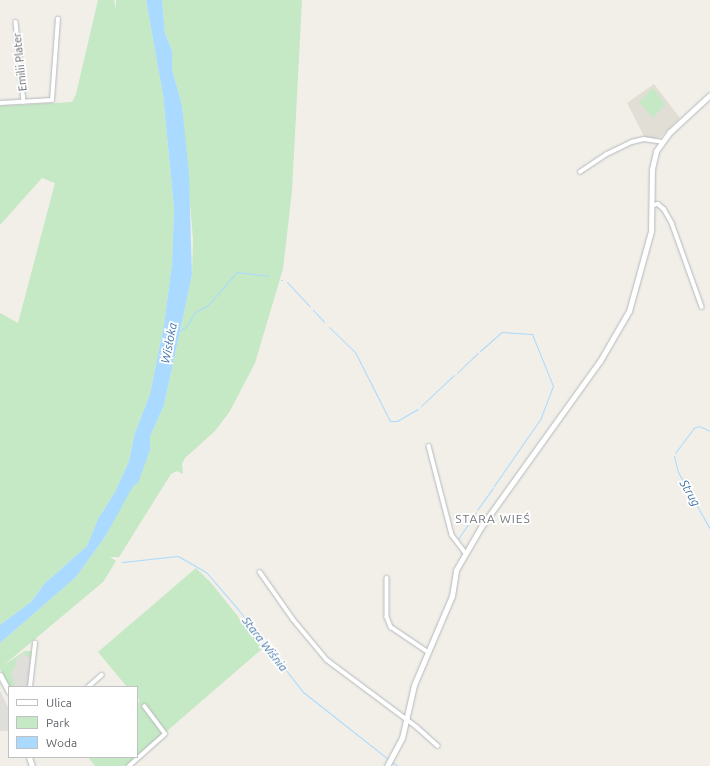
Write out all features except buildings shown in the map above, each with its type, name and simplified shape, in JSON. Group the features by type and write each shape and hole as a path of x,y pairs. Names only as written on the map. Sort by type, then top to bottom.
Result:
{"street":[{"path":"0,104 52,100 58,19"},
{"name":"Emilii Plater","path":"16,22 24,102"},
{"path":"389,762 402,738 412,693 452,596 456,570 465,552 596,367 618,331 632,302 651,231 654,205 653,160 662,142 710,95"},
{"path":"580,172 607,154 632,142 644,139 662,142"},
{"path":"654,205 658,204 664,209 672,223 702,307"},
{"path":"429,446 452,535 465,552"},
{"path":"260,572 293,619 326,660 438,746"},
{"path":"387,578 387,617 391,627 428,652"},
{"path":"30,686 35,643"},
{"path":"0,675 8,690"},
{"path":"89,686 102,675"},
{"path":"129,766 165,734 145,706"}],"shaded area":[{"path":"654,84 680,118 659,138 645,138 627,103"},
{"path":"32,652 29,686 13,686 5,670 24,653"},
{"path":"0,691 8,707 8,731 0,731"}],"green space":[{"path":"98,0 114,0 116,9 116,0 146,0 163,95 174,208 172,263 164,325 150,394 134,436 129,461 115,492 98,519 87,546 44,584 31,602 0,625 0,313 18,323 55,183 42,178 0,225 0,106 72,102 76,94"},
{"path":"162,0 302,0 292,191 283,269 255,363 230,411 215,431 185,458 182,464 183,474 177,471 171,474 119,557 110,557 116,561 103,582 4,665 25,651 33,651 29,686 31,657 25,656 24,653 17,659 14,670 11,672 15,686 9,686 0,669 0,643 76,577 105,537 150,450 150,437 164,405 192,275 193,239 182,105 172,69 172,51 165,33"},
{"path":"653,88 665,104 653,118 639,102"},
{"path":"196,568 212,584 263,648 138,756 138,686 126,686 98,652"},
{"path":"89,758 136,758 126,766 95,766"}],"water":[{"name":"Wisłoka","path":"146,0 162,0 165,33 172,51 172,69 182,105 189,175 192,275 164,405 150,437 150,450 138,483 133,486 105,537 76,577 0,643 0,625 31,602 44,584 87,546 98,519 115,492 129,461 134,436 150,394 164,325 172,263 174,208 163,95"}],"waterway":[{"name":"Wisłoka","path":"179,331 186,327 195,312 208,305 237,272 269,276"},
{"path":"287,282 309,306"},
{"path":"313,310 324,322"},
{"path":"329,327 355,352 390,421 397,421 418,409"},
{"path":"480,351 502,332 532,334 553,386 541,418 494,486"},
{"path":"457,373 478,353"},
{"path":"421,406 454,375"},
{"name":"Strug","path":"675,453 694,428 699,426 710,431"},
{"name":"Strug","path":"674,456 678,472 710,529"},
{"path":"477,510 493,488"},
{"path":"458,539 476,512"},
{"name":"Stara Wiśnia","path":"122,562 178,556 206,572 237,608 303,692 388,759"},
{"name":"Stara Wiśnia","path":"392,762 398,766"}],"district":[{"name":"STARA WIEŚ","path":"493,519"}]}
